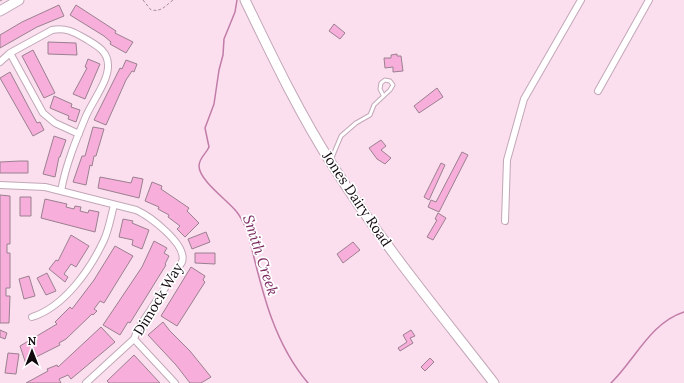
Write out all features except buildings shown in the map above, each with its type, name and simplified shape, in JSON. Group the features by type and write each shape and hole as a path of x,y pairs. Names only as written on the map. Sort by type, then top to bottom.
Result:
{"street":[{"path":"0,11 19,0"},
{"path":"505,221 507,160 524,99 581,0"},
{"path":"598,91 649,0"},
{"name":"Jones Dairy Road","path":"245,2 314,136 330,162 399,260 494,383"},
{"path":"0,62 10,53 52,30 58,29 74,31 100,48 107,60 108,71 66,166 61,191"},
{"path":"10,53 43,113 55,123 79,134"},
{"name":"Dimock Way","path":"0,185 37,186 136,210 156,221 170,236 183,256 182,262 138,329 134,339 86,383"},
{"path":"32,317 52,308 76,285 104,241 114,205"},
{"path":"134,339 175,383"}],"lane":[{"path":"330,162 341,136 356,123 370,115 374,105 390,90 392,85 390,81 385,80 381,83 380,89 383,95"}],"path":[{"path":"143,0 151,10 156,11 161,11 173,0"}],"waterway":[{"name":"Smith Creek","path":"237,0 235,12 224,39 223,55 219,70 214,104 205,128 209,147 200,161 200,172 214,190 232,206 240,216 248,233 269,312 285,349 308,383"},
{"path":"611,383 620,374 652,333 672,317 684,312"}]}
